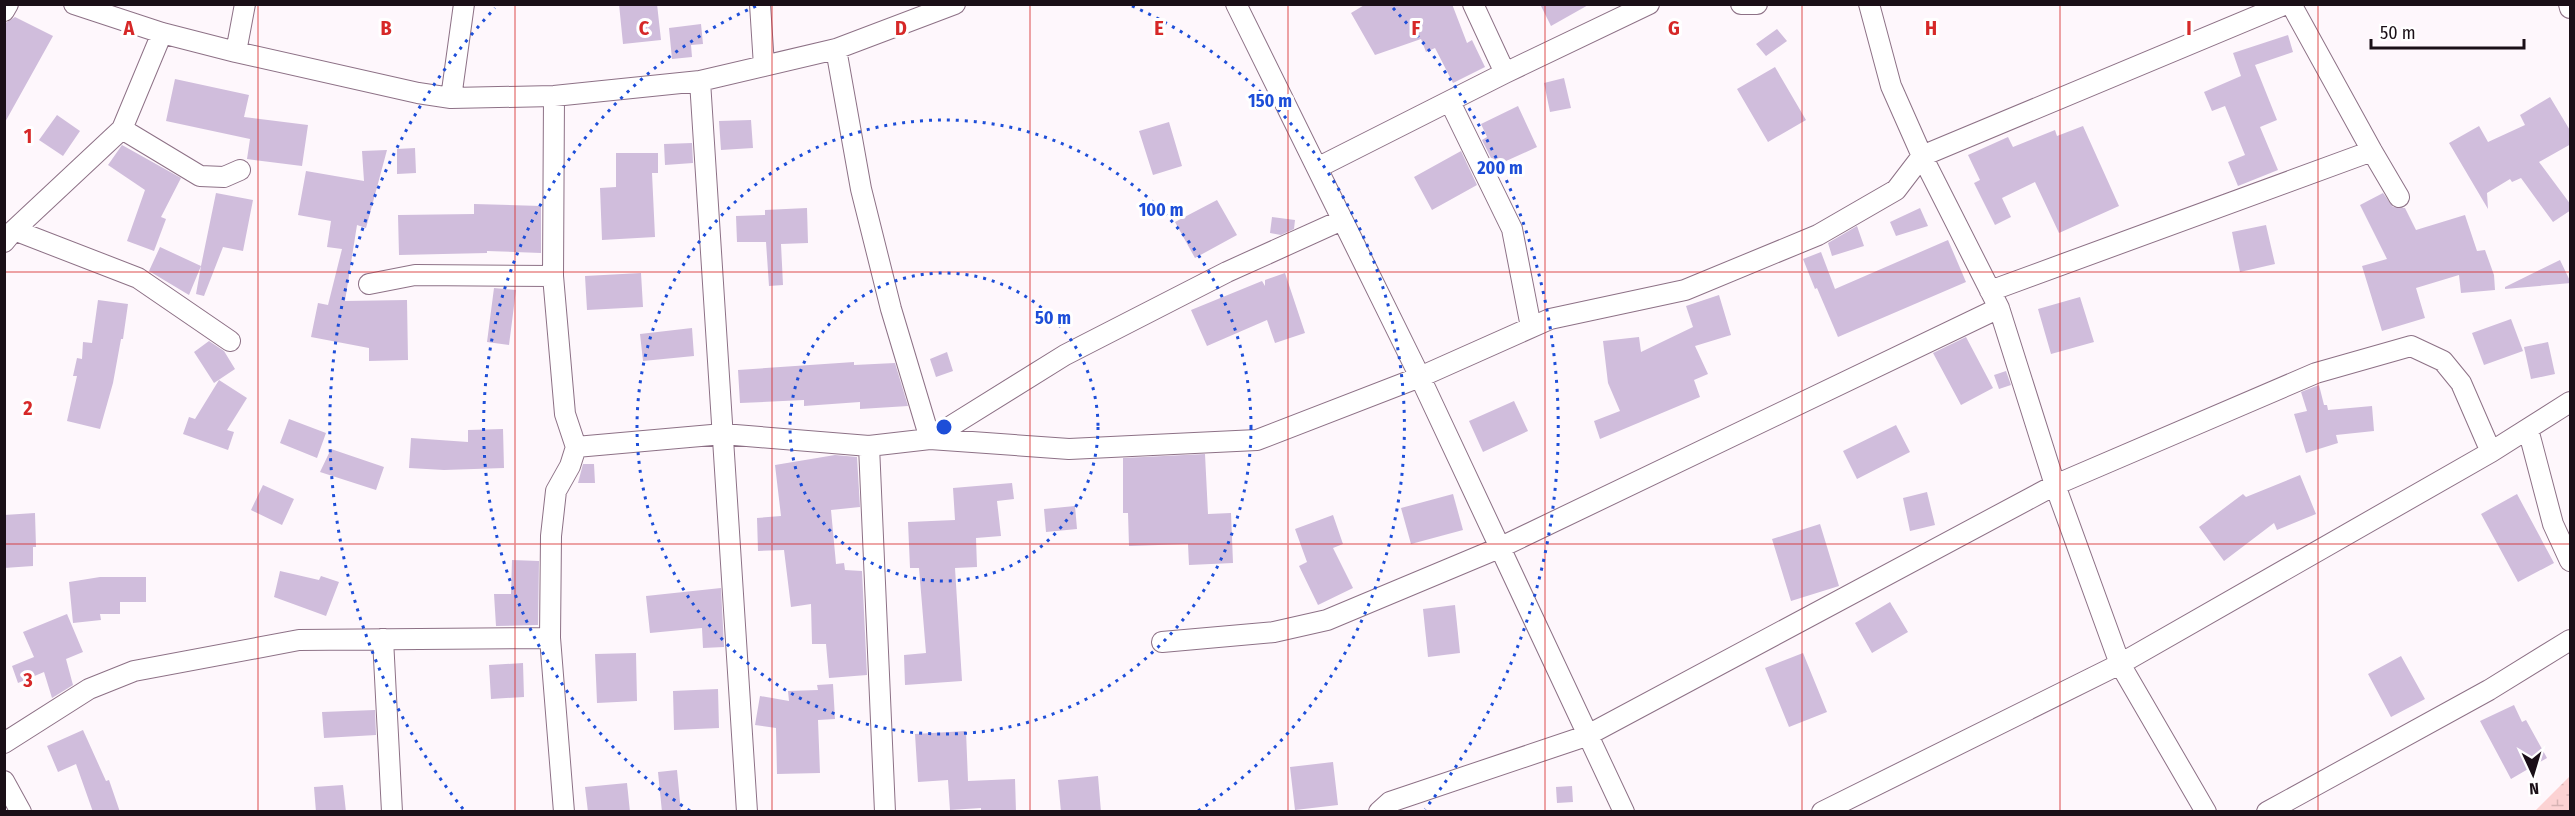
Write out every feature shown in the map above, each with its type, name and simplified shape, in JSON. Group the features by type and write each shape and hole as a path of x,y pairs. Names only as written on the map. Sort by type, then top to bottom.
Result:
{"street":[{"path":"4,11 8,4"},
{"path":"74,4 162,33 236,52 418,93 451,98 554,96 700,81 836,49 955,4"},
{"path":"236,52 245,4"},
{"path":"451,98 464,4"},
{"path":"760,4 764,66"},
{"path":"1236,4 1420,377 1586,736 1624,812"},
{"path":"1473,4 1505,73"},
{"path":"1317,168 1505,73 1650,4"},
{"path":"1741,4 1757,4"},
{"path":"1869,4 1891,86 1922,156 1995,300 2055,485 2120,664 2206,812"},
{"path":"576,447 723,434 869,446 930,439 1069,449 1257,440 1420,377 1550,319 1685,290 1818,235 1896,190 1922,156 2286,4"},
{"path":"2291,4 2399,197"},
{"path":"162,33 122,129 9,236 138,278 230,341"},
{"path":"836,49 861,189 891,309 930,439"},
{"path":"700,81 747,812"},
{"path":"554,96 553,276 565,414 576,447 570,466 556,491 551,536 550,638 564,812"},
{"path":"1450,102 1512,230 1531,327"},
{"path":"122,129 200,176 224,177 240,170"},
{"path":"1162,642 1274,632 1328,620 1499,548 1995,300 2372,151"},
{"path":"930,439 1065,355 1227,272 1342,220"},
{"path":"369,284 415,275 553,276"},
{"path":"1379,812 1390,802 1586,736 2055,485 2316,373 2411,346 2443,361 2461,383 2492,452"},
{"path":"1822,812 2120,664 2492,452 2571,402"},
{"path":"2528,429 2553,524 2571,561"},
{"path":"869,446 885,812"},
{"path":"4,743 89,689 134,671 299,640 550,638"},
{"path":"383,639 392,812"},
{"path":"2267,812 2489,690 2571,640"},
{"path":"4,781 21,812"}],"green space":[{"path":"2570,776 2570,811 2535,811"}],"building":[{"path":"619,4 657,4 661,40 623,44"},
{"path":"1366,4 1452,4 1467,43 1472,40 1485,67 1453,83 1435,48 1426,52 1421,39 1375,55 1351,13"},
{"path":"1540,4 1590,4 1551,26"},
{"path":"15,17 53,36 4,124 4,24"},
{"path":"701,24 703,44 691,45 692,57 672,59 669,28"},
{"path":"1777,29 1787,41 1766,56 1756,44"},
{"path":"2288,35 2293,52 2255,65 2277,120 2260,127 2278,170 2238,186 2228,162 2245,155 2225,106 2212,111 2204,92 2241,76 2233,53"},
{"path":"1775,67 1806,120 1768,142 1737,89"},
{"path":"1564,78 1571,108 1550,112 1544,83"},
{"path":"175,79 249,95 244,117 308,125 302,166 247,159 250,139 166,121"},
{"path":"2550,97 2571,132 2571,144 2539,162 2571,205 2571,210 2553,222 2521,178 2512,182 2510,179 2487,193 2488,209 2449,143 2479,126 2488,142 2525,125 2520,115"},
{"path":"1518,106 1537,147 1495,166 1482,140 1487,137 1481,124"},
{"path":"57,115 80,131 63,156 39,140"},
{"path":"751,120 753,148 721,150 719,121"},
{"path":"1169,122 1182,166 1153,175 1139,131"},
{"path":"2083,126 2119,206 2059,233 2035,182 2002,198 2011,217 1995,225 1974,183 1980,180 1968,155 2008,137 2013,147 2055,130 2057,136"},
{"path":"692,143 693,163 665,165 664,144"},
{"path":"122,145 181,178 161,217 166,219 154,251 127,241 145,190 108,165"},
{"path":"415,148 416,173 397,174 397,149"},
{"path":"387,150 366,228 357,225 345,301 407,300 408,360 369,361 369,348 311,337 318,303 328,305 342,249 327,247 331,221 298,215 306,171 364,181 362,151"},
{"path":"1461,151 1477,185 1432,210 1414,177"},
{"path":"616,153 658,153 658,173 652,173 655,237 602,240 600,188 616,187"},
{"path":"216,193 253,200 243,251 223,247 204,296 196,294"},
{"path":"2383,193 2393,207 2405,208 2416,230 2465,215 2477,251 2485,250 2494,275 2495,290 2461,293 2459,275 2416,288 2425,318 2382,331 2362,266 2387,259 2360,205"},
{"path":"1217,200 1237,235 1195,258 1175,222"},
{"path":"474,204 541,206 541,253 487,251 487,253 399,255 398,215 474,214"},
{"path":"807,208 808,243 781,244 783,285 769,286 766,242 737,242 736,216 765,215 765,210"},
{"path":"1920,208 1928,226 1896,236 1890,222"},
{"path":"1272,217 1295,220 1294,229 1281,235 1270,233"},
{"path":"2266,225 2275,264 2240,272 2232,232"},
{"path":"1857,226 1864,246 1832,256 1828,243"},
{"path":"1948,240 1966,282 1838,337 1803,259 1821,252 1835,289"},
{"path":"160,247 201,266 189,295 149,271"},
{"path":"2560,260 2571,283 2505,289 2505,287"},
{"path":"641,273 643,307 587,310 585,276"},
{"path":"1285,273 1305,333 1275,343 1267,320 1207,346 1191,310 1262,281 1265,286 1265,280"},
{"path":"494,288 516,290 509,345 487,342"},
{"path":"1719,295 1731,335 1695,346 1708,374 1694,380 1700,397 1600,439 1594,421 1620,411 1608,383 1603,341 1639,337 1641,352 1693,327 1686,306"},
{"path":"2080,297 2094,342 2051,354 2038,309"},
{"path":"98,300 128,304 123,339 121,339 113,383 100,429 67,421 77,376 73,376 77,358 82,359 83,342 92,343"},
{"path":"2511,319 2523,351 2484,365 2472,333"},
{"path":"692,328 694,356 643,361 640,334"},
{"path":"1966,337 1993,388 1961,405 1933,353"},
{"path":"209,341 224,351 235,369 214,383 194,352"},
{"path":"2548,342 2555,374 2531,379 2524,347"},
{"path":"947,352 953,371 936,377 930,359"},
{"path":"854,362 854,365 895,363 908,406 860,409 860,402 804,406 804,400 740,403 738,370"},
{"path":"2006,371 2011,385 1999,389 1994,375"},
{"path":"219,380 247,398 227,430 234,432 228,450 183,434 189,417 195,419"},
{"path":"2319,385 2324,405 2327,405 2328,410 2372,406 2374,431 2336,435 2338,443 2306,453 2294,414 2307,411 2301,392"},
{"path":"1514,401 1528,431 1483,452 1469,421"},
{"path":"289,419 326,433 317,458 280,443"},
{"path":"1896,425 1910,452 1857,479 1843,451"},
{"path":"503,429 504,468 444,470 409,468 411,438 468,442 468,430"},
{"path":"331,449 384,467 376,490 320,472"},
{"path":"1205,454 1208,514 1231,513 1233,563 1189,565 1188,544 1129,546 1128,513 1123,513 1123,458"},
{"path":"835,455 857,457 860,507 831,510 836,564 844,563 845,570 862,571 867,675 829,678 826,644 812,644 811,604 791,607 784,550 758,551 757,518 781,516 775,465"},
{"path":"583,464 594,464 595,483 578,483"},
{"path":"2300,475 2316,514 2277,530 2274,523 2224,561 2199,527 2243,494 2246,497"},
{"path":"1012,483 1014,499 997,501 1001,536 976,538 977,567 955,568 962,681 905,685 904,655 926,653 919,568 910,568 908,522 955,520 953,488"},
{"path":"263,485 294,499 282,525 251,510"},
{"path":"1927,492 1935,525 1910,531 1903,498"},
{"path":"1453,494 1463,530 1411,544 1401,508"},
{"path":"2517,494 2554,563 2518,582 2481,514"},
{"path":"1075,506 1077,529 1046,532 1044,509"},
{"path":"35,513 36,547 33,547 33,566 4,568 4,515"},
{"path":"1333,515 1343,544 1333,548 1353,588 1318,605 1299,566 1307,562 1295,529"},
{"path":"1820,524 1839,586 1791,601 1772,539"},
{"path":"512,560 539,561 538,625 496,626 494,594 511,594"},
{"path":"280,571 319,580 321,576 339,582 326,616 274,597"},
{"path":"100,577 146,577 146,602 120,602 120,614 100,614 101,620 73,623 69,582"},
{"path":"721,588 724,647 703,648 702,628 650,633 646,596"},
{"path":"1890,602 1908,632 1872,653 1855,623"},
{"path":"1455,605 1460,653 1428,657 1423,609"},
{"path":"67,614 83,652 66,659 73,685 52,698 44,672 18,683 12,666 34,657 23,632"},
{"path":"636,653 637,701 597,703 595,654"},
{"path":"1803,653 1827,712 1789,727 1765,668"},
{"path":"2401,656 2425,699 2391,717 2368,674"},
{"path":"523,663 524,697 491,699 489,665"},
{"path":"833,684 835,719 818,720 820,773 777,774 776,728 755,725 760,696 789,701 788,691 818,690 817,685"},
{"path":"718,689 719,728 674,730 673,691"},
{"path":"2514,705 2522,722 2526,720 2547,758 2511,779 2480,721"},
{"path":"375,710 376,735 324,738 322,712"},
{"path":"83,730 106,781 109,780 120,812 93,812 76,764 58,772 47,746"},
{"path":"966,731 968,781 1015,779 1016,812 981,812 981,808 950,810 948,780 918,782 915,734"},
{"path":"1333,762 1338,805 1295,810 1290,767"},
{"path":"677,770 681,812 662,812 658,772"},
{"path":"1098,776 1101,812 1061,812 1058,780"},
{"path":"627,783 630,812 588,812 585,787"},
{"path":"343,785 346,812 316,812 314,787"},
{"path":"1572,786 1573,802 1557,803 1556,787"}]}
